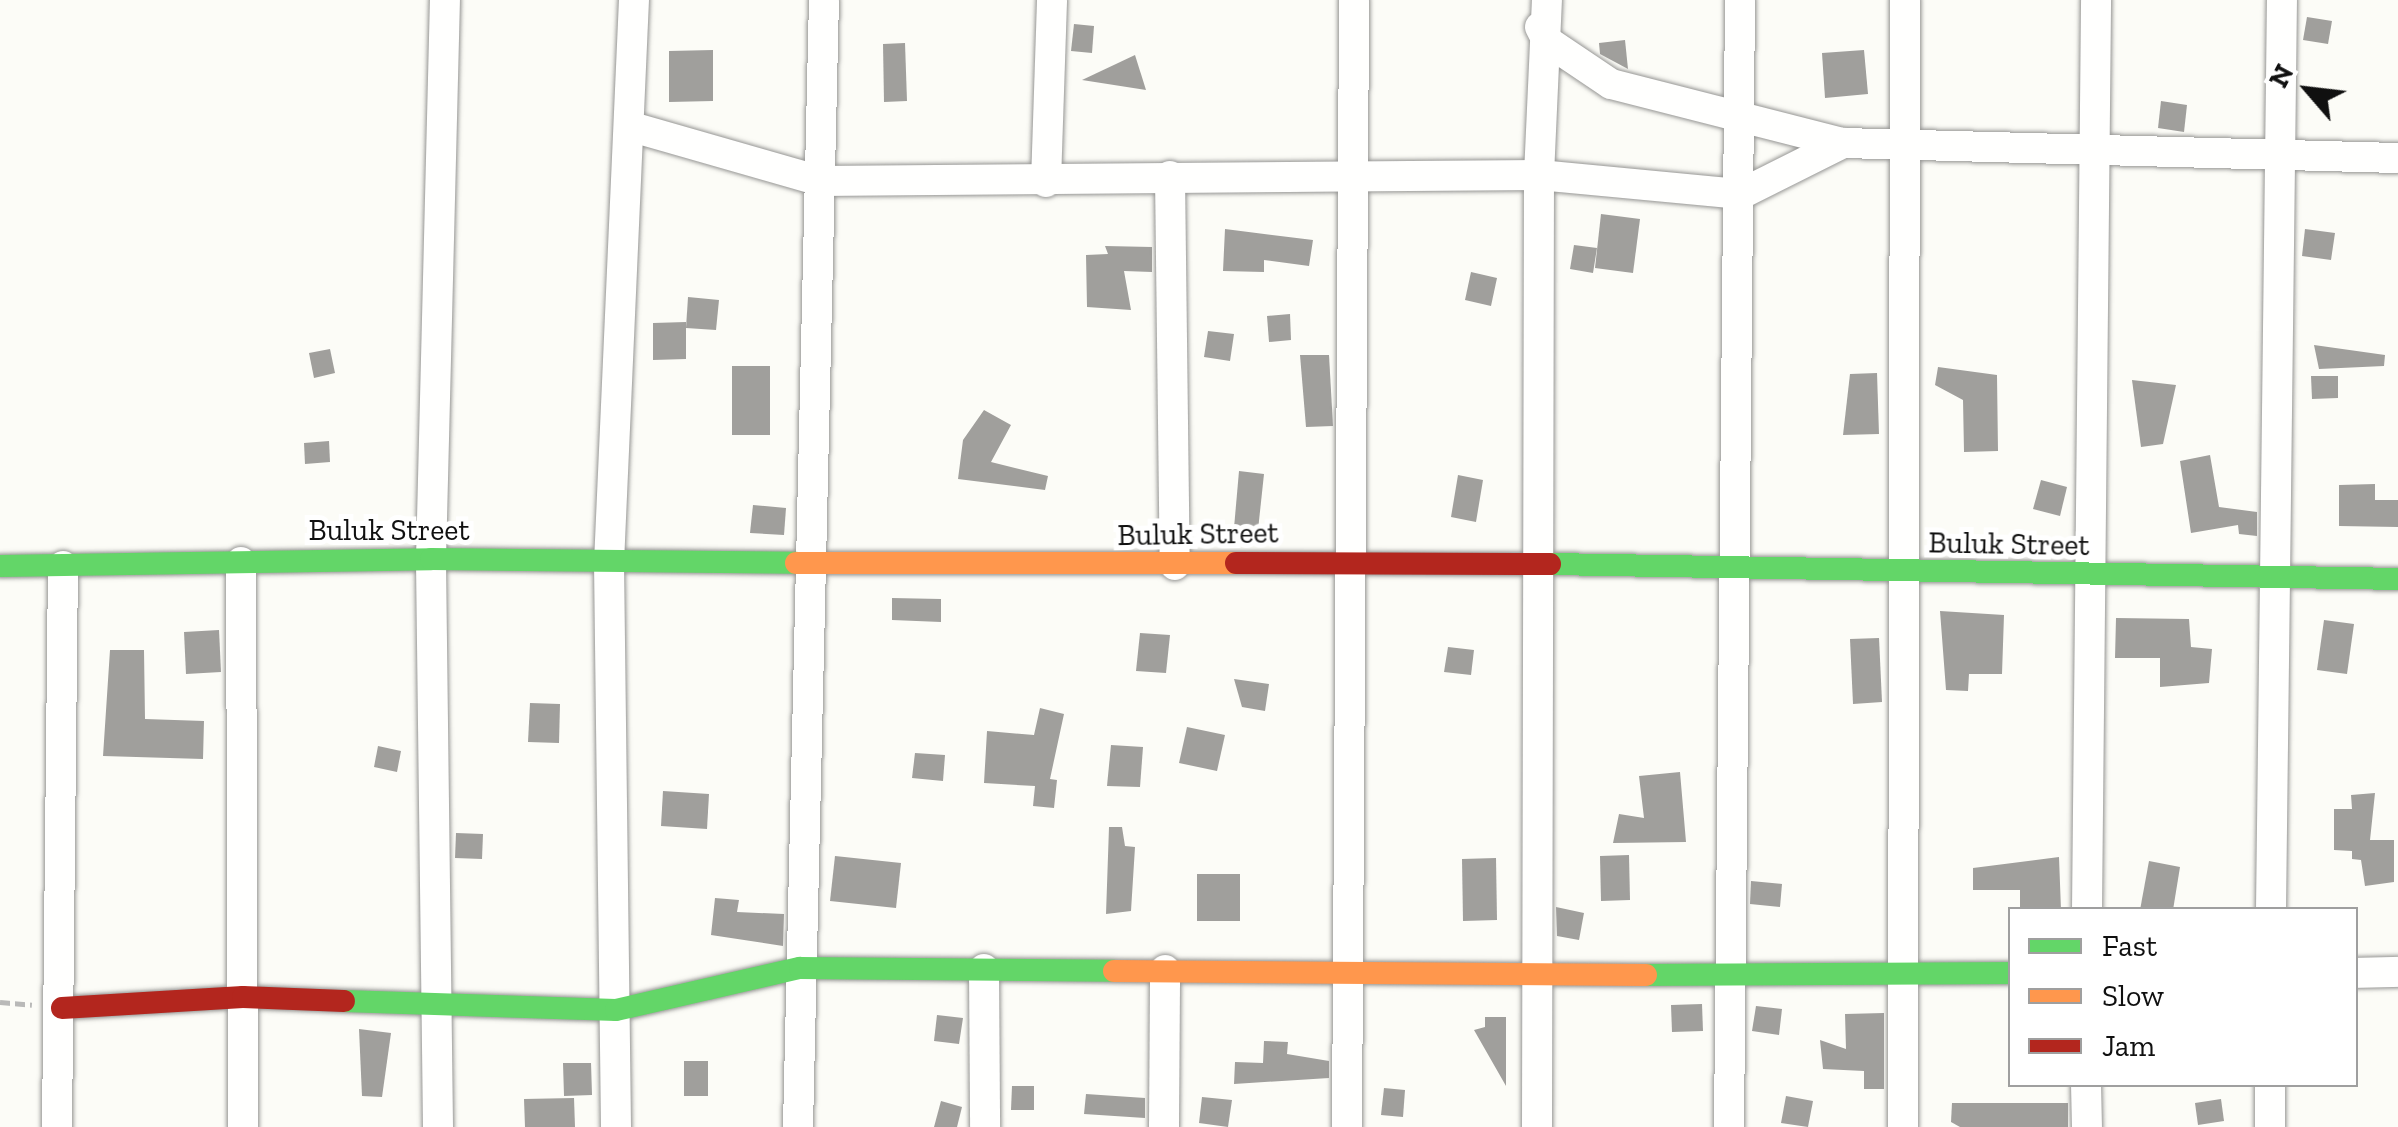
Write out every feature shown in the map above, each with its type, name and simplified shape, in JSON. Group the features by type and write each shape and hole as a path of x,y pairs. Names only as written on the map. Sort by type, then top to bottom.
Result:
{"street":[{"path":"438,1127 440,1000 431,558 446,0"},
{"path":"616,1127 609,563 621,198 632,127 634,0"},
{"path":"798,1127 824,0"},
{"path":"1046,182 1052,0"},
{"path":"1348,1127 1344,971 1354,0"},
{"path":"1526,0 1547,41 1612,84 1741,121 1843,143 2398,158"},
{"path":"1537,1127 1542,562 1538,175 1546,0"},
{"path":"1729,1127 1730,569 1741,194 1740,0"},
{"path":"1903,1127 1901,972 1908,572 1905,0"},
{"path":"2087,907 2096,0"},
{"path":"2271,907 2282,0"},
{"path":"632,127 820,181 1538,175 1741,194 1843,143"},
{"path":"1170,176 1175,565"},
{"name":"Buluk Street","path":"0,566 431,558 609,563 1175,565 1351,560 2398,579"},
{"path":"241,562 242,1127"},
{"path":"57,1127 62,1008 63,566"},
{"path":"62,1008 243,997 440,1000 616,1010 800,968 1536,976 2008,973"},
{"path":"984,969 984,1127"},
{"path":"1164,1127 1165,970"},
{"path":"2358,973 2398,972"},
{"path":"2086,1087 2086,1127"},
{"path":"2270,1087 2270,1127"}],"building":[{"path":"2307,17 2332,21 2328,44 2303,40"},
{"path":"1074,24 1094,26 1092,53 1071,51"},
{"path":"1625,40 1628,69 1600,54 1599,43"},
{"path":"905,43 907,101 884,102 883,44"},
{"path":"713,50 713,101 669,102 669,51"},
{"path":"1864,50 1868,94 1825,98 1822,53"},
{"path":"1135,55 1146,90 1082,80"},
{"path":"2161,101 2187,105 2184,132 2158,128"},
{"path":"1601,214 1640,219 1633,273 1595,268"},
{"path":"1225,229 1313,240 1309,266 1264,260 1264,272 1223,271"},
{"path":"2305,229 2335,233 2331,260 2302,256"},
{"path":"1574,245 1597,248 1593,273 1570,269"},
{"path":"1105,246 1152,247 1152,272 1124,271 1131,310 1087,307 1086,255 1108,254"},
{"path":"1471,272 1497,278 1491,306 1465,300"},
{"path":"688,297 719,300 716,330 686,328"},
{"path":"1290,314 1291,340 1269,342 1267,316"},
{"path":"686,322 686,359 653,360 653,323"},
{"path":"1208,331 1234,334 1230,361 1204,357"},
{"path":"2314,345 2385,355 2384,366 2319,369"},
{"path":"330,349 335,373 314,378 309,353"},
{"path":"1300,355 1329,355 1333,426 1306,427"},
{"path":"732,366 770,366 770,435 732,435"},
{"path":"1938,367 1997,375 1998,451 1964,452 1963,400 1935,385"},
{"path":"1877,373 1879,434 1843,435 1850,374"},
{"path":"2311,376 2338,376 2338,398 2312,399"},
{"path":"2132,380 2176,385 2163,444 2141,447"},
{"path":"984,410 1011,425 991,462 1048,476 1045,490 958,479 963,440"},
{"path":"329,441 330,462 305,464 304,443"},
{"path":"2210,455 2219,507 2257,512 2257,536 2239,534 2238,525 2191,533 2180,461"},
{"path":"1239,471 1264,474 1258,530 1234,528"},
{"path":"1458,475 1483,480 1476,522 1451,517"},
{"path":"2041,480 2067,487 2060,516 2033,509"},
{"path":"2375,484 2375,500 2398,500 2398,527 2339,526 2339,485"},
{"path":"753,505 786,508 784,535 750,533"},
{"path":"892,598 941,599 941,622 892,620"},
{"path":"1940,611 2004,615 2002,674 1969,674 1968,691 1946,690"},
{"path":"2116,618 2189,619 2191,647 2212,649 2209,683 2160,687 2160,658 2115,658"},
{"path":"2324,620 2354,624 2347,674 2317,670"},
{"path":"219,630 221,672 186,674 184,632"},
{"path":"1140,633 1170,635 1166,673 1136,671"},
{"path":"1879,638 1882,702 1853,704 1850,639"},
{"path":"1448,647 1474,650 1471,675 1444,672"},
{"path":"110,650 144,650 145,719 204,721 203,759 103,756"},
{"path":"1234,679 1269,684 1265,711 1242,707"},
{"path":"530,703 560,704 559,743 528,742"},
{"path":"1040,708 1064,714 1050,779 1057,780 1054,808 1033,806 1035,786 984,783 987,731 1034,735"},
{"path":"1187,727 1225,735 1217,771 1179,763"},
{"path":"1111,745 1143,747 1140,787 1107,786"},
{"path":"378,746 401,751 397,772 374,767"},
{"path":"915,753 945,755 943,781 912,778"},
{"path":"1680,772 1686,842 1613,843 1619,814 1644,818 1639,776"},
{"path":"663,791 709,794 707,829 661,826"},
{"path":"2375,793 2370,840 2394,840 2394,882 2365,886 2361,860 2352,859 2352,851 2334,850 2334,809 2352,809 2351,795"},
{"path":"1109,827 1122,827 1125,846 1135,847 1131,911 1106,914"},
{"path":"456,833 483,834 482,859 455,858"},
{"path":"1629,855 1630,900 1601,901 1600,856"},
{"path":"835,856 901,863 896,908 830,901"},
{"path":"2059,857 2061,907 2020,907 2020,890 1973,890 1973,868"},
{"path":"1496,858 1497,920 1463,921 1462,859"},
{"path":"2149,861 2180,867 2173,907 2141,907"},
{"path":"1197,874 1240,874 1240,921 1197,921"},
{"path":"1751,881 1782,884 1780,907 1750,904"},
{"path":"715,898 739,900 737,912 784,914 783,946 711,935"},
{"path":"1556,907 1584,913 1579,940 1557,936"},
{"path":"1702,1004 1703,1031 1672,1032 1671,1005"},
{"path":"1756,1006 1782,1009 1779,1035 1752,1031"},
{"path":"1884,1013 1884,1089 1864,1089 1864,1071 1823,1069 1820,1040 1846,1049 1845,1014"},
{"path":"937,1015 963,1018 959,1044 934,1041"},
{"path":"1485,1017 1506,1017 1506,1086 1474,1030 1485,1027"},
{"path":"359,1029 391,1033 382,1097 362,1096"},
{"path":"1264,1041 1288,1042 1287,1054 1329,1061 1329,1078 1234,1084 1235,1062 1263,1063"},
{"path":"684,1061 708,1061 708,1096 684,1096"},
{"path":"563,1063 591,1063 592,1095 564,1096"},
{"path":"1012,1086 1034,1086 1034,1110 1011,1110"},
{"path":"1384,1088 1405,1090 1403,1117 1381,1115"},
{"path":"1086,1094 1145,1098 1145,1118 1084,1114"},
{"path":"1786,1096 1813,1101 1808,1127 1781,1123"},
{"path":"1202,1097 1232,1100 1228,1127 1199,1123"},
{"path":"574,1098 575,1127 525,1127 524,1099"},
{"path":"2221,1099 2224,1121 2198,1125 2195,1103"},
{"path":"941,1101 962,1107 957,1127 934,1127"},
{"path":"1952,1103 2068,1103 2068,1127 1960,1127 1951,1122"}],"traffic: fast":[{"path":"0,566 431,559 796,563"},
{"path":"1550,564 2398,579"},
{"path":"344,1001 616,1010 800,968 1114,971"},
{"path":"1646,975 2008,973"}],"traffic: slow":[{"path":"796,563 1236,563"},
{"path":"1114,971 1646,975"}],"traffic: jam":[{"path":"1236,563 1550,564"},
{"path":"62,1008 243,997 344,1001"}]}
